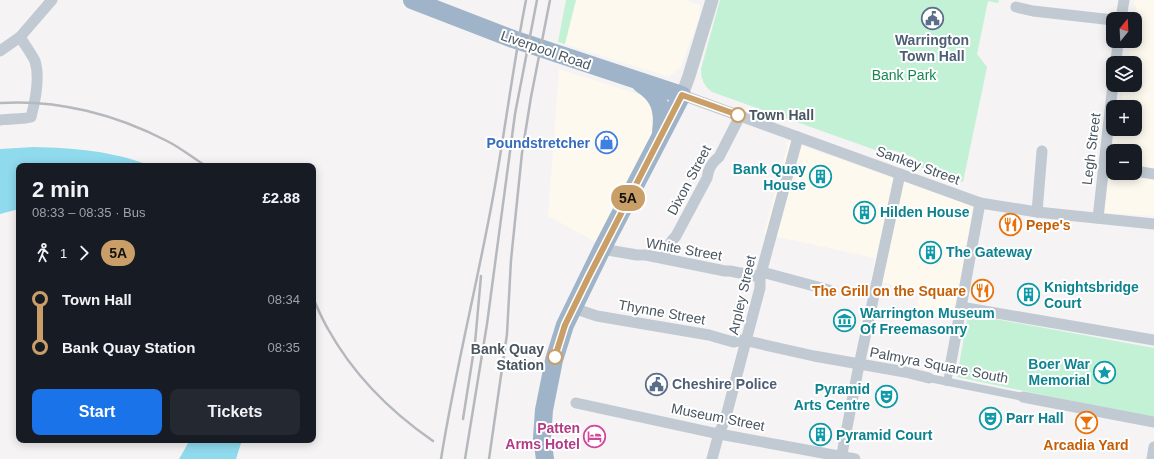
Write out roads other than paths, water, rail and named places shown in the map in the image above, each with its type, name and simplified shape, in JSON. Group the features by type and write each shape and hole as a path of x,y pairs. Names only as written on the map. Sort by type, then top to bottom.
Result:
{"highway":[{"name":"Liverpool Road","path":"412,0 513,39 682,95"},
{"path":"632,79 643,85 656,97 662,112 660,137"},
{"path":"546,459 542,438 545,402 559,344 573,308 602,249 682,95"}],"street":[{"path":"0,51 20,37 52,0"},
{"path":"682,95 712,0"},
{"path":"1122,12 1124,0"},
{"path":"1022,6 1106,19"},
{"path":"0,120 20,120 31,118 37,75 35,61 20,37"},
{"name":"Legh Street","path":"1109,144 1113,92"},
{"name":"Sankey Street","path":"682,95 980,203 1037,212 1154,224"},
{"name":"Dixon Street","path":"663,258 666,250 676,236 707,178 714,160 719,157 740,116"},
{"name":"Arpley Street","path":"712,459 719,434 725,420 760,288 761,274 798,136"},
{"path":"1037,212 1042,151"},
{"path":"1142,172 1154,174"},
{"path":"842,458 900,174"},
{"name":"Legh Street","path":"1098,218 1106,177"},
{"path":"947,382 980,203"},
{"name":"White Street","path":"602,249 663,258 725,272 730,271 761,274 829,290"},
{"path":"961,306 1154,340"},
{"name":"Thynne Street","path":"573,308 597,316 709,335 733,342 743,340 860,364"},
{"name":"Palmyra Square South","path":"860,364 1154,422"},
{"name":"Museum Street","path":"576,403 719,434 842,458 855,459"},
{"path":"1152,459 1154,447"}],"water":[{"path":"34,147 64,148 93,151 123,157 143,163 16,163 16,210 0,214 0,149"},
{"path":"188,443 241,443 236,459 179,459"}],"railway":[{"path":"441,459 493,197 526,0"},
{"path":"465,459 487,324 515,114 537,0"},
{"path":"489,459 507,334 511,260 522,153 531,97 550,0"},
{"path":"0,103 22,102 65,106 107,116 167,141 201,163"},
{"path":"463,419 475,343 481,276"},
{"path":"316,304 338,346 361,377 402,418 433,441"}],"place":[{"name":"Warrington Town Hall","path":"932,18"},
{"name":"Town Hall","path":"738,115"},
{"name":"Poundstretcher","path":"606,143"},
{"name":"Bank Quay House","path":"821,177"},
{"name":"Hilden House","path":"864,212"},
{"name":"Pepe's","path":"1011,225"},
{"name":"The Gateway","path":"930,252"},
{"name":"The Grill on the Square","path":"982,291"},
{"name":"Knightsbridge Court","path":"1029,295"},
{"name":"Warrington Museum Of Freemasonry","path":"845,321"},
{"name":"Bank Quay Station","path":"555,357"},
{"name":"Boer War Memorial","path":"1105,372"},
{"name":"Cheshire Police","path":"656,384"},
{"name":"Pyramid Arts Centre","path":"886,397"},
{"name":"Parr Hall","path":"990,418"},
{"name":"Arcadia Yard","path":"1086,423"},
{"name":"Pyramid Court","path":"821,435"},
{"name":"Patten Arms Hotel","path":"595,436"}],"park label":[{"name":"Bank Park","path":"904,75"}]}
